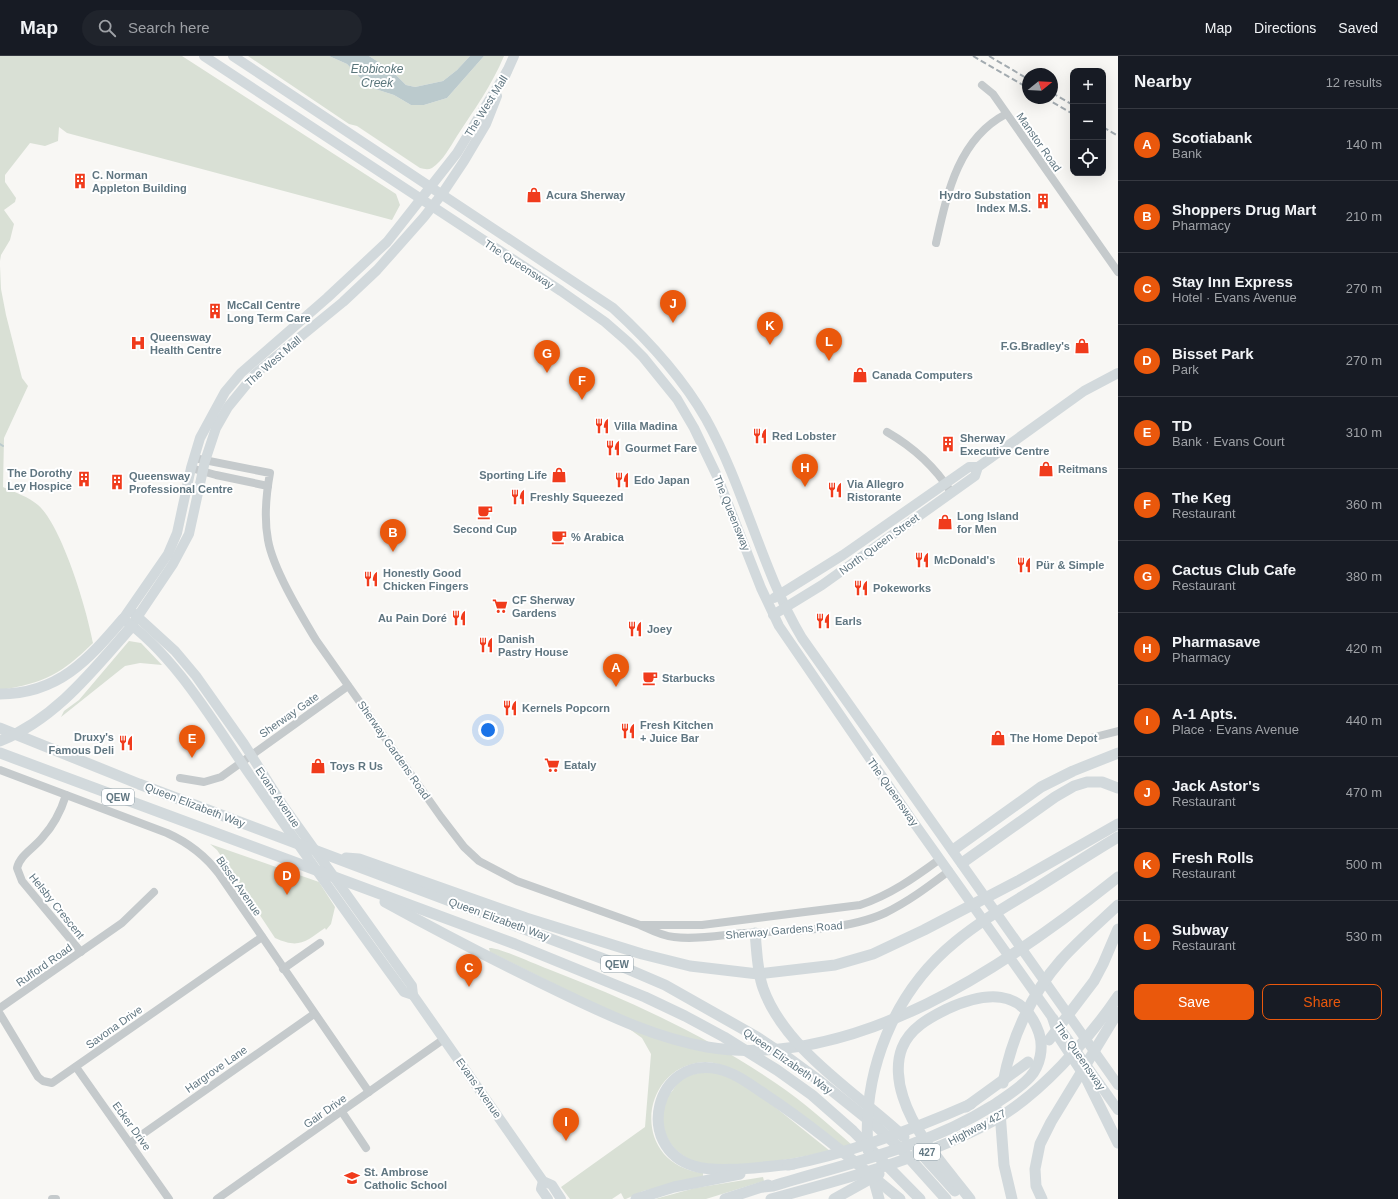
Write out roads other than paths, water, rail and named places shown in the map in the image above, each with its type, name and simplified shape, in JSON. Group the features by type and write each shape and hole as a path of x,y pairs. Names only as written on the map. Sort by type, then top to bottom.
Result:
{"highway":[{"path":"0,694 35,690 59,680 77,668 131,621"},
{"path":"0,740 18,732 55,707 78,687 131,621"},
{"name":"Queen Elizabeth Way","path":"0,728 139,784 330,857 568,945 665,985 757,1037 821,1082 876,1126 902,1150 946,1199"},
{"name":"Queen Elizabeth Way","path":"0,753 515,944 645,996 724,1036 777,1070 812,1095 853,1131 908,1185 920,1199"},
{"path":"953,850 1041,787 1073,771 1118,753"},
{"path":"962,863 1055,797 1074,786 1087,782 1102,782 1118,788"},
{"path":"330,857 359,860 526,918 642,954 690,966 758,974 835,965 873,954 1018,881 1118,824"},
{"path":"878,1199 869,1155 868,1105 875,1066 894,1018 913,987 947,949 974,927 1118,837"},
{"path":"353,884 514,971 643,1030 680,1041 729,1050 752,1050 790,1048 827,1041 874,1026 911,1010 984,973 1049,930 1116,879"},
{"path":"1012,1199 1002,1148 1000,1108 1005,1071 1015,1040 1026,1013 1061,960 1118,905"},
{"path":"1049,1040 1094,981 1118,929"},
{"path":"755,933 762,986 770,1007 786,1031 810,1056 883,1117 943,1171 970,1199"},
{"path":"763,1187 773,1186 844,1166 920,1142 965,1121 1012,1092 1031,1076 1038,1063 1041,1037 1037,1027 1025,1010 1007,998 987,996 956,1005 935,1014 915,1029 902,1048 898,1064 903,1097 913,1120 943,1171 962,1199"},
{"name":"Highway 427","path":"771,1199 900,1162 940,1147 993,1121 1031,1094 1100,1022 1118,996"},
{"path":"1042,1199 1036,1186 1035,1168 1040,1144 1051,1122 1118,1012"},
{"path":"1053,1019 1059,1036 1090,1077 1118,1143"},
{"name":"Highway 427","path":"725,1199 898,1142 938,1125 971,1104 1028,1062"},
{"path":"794,1164 725,1169 707,1168 689,1164 675,1156 663,1140 659,1129 658,1108 663,1095 674,1080 691,1070 709,1068 717,1069 737,1076 806,1123 900,1199"},
{"path":"636,1199 674,1187 794,1164 892,1137 971,1104"},
{"path":"834,1199 900,1162"}],"main road":[{"name":"The Queensway","path":"204,56 422,198 561,291 605,322 643,357 676,399 694,428 718,476 773,615 817,683 1053,1019"},
{"name":"The Queensway","path":"232,56 613,308 643,337 668,365 693,398 706,421 737,488 786,608 812,653 869,730 1118,1085"},
{"name":"The West Mall","path":"131,621 174,564 189,534 202,472 216,428 239,391 255,374 343,302 372,275 433,206 486,124 514,56"},
{"name":"The West Mall","path":"131,621 130,610 168,554 177,533 191,468 200,438 225,392 241,373 361,267 387,242 457,153 507,71"},
{"name":"North Queen Street","path":"768,603 948,488 975,476 978,467 1079,394 1118,373"},
{"path":"718,476 723,483 730,487 737,488"},
{"name":"North Queen Street","path":"773,615 786,608 948,488"},
{"name":"Evans Avenue","path":"131,621 175,651 192,670 251,755 284,806 412,986 413,996 543,1181 552,1185 561,1199"},
{"name":"Evans Avenue","path":"131,621 175,670 242,762 404,992 413,996"},
{"name":"Sherway Gardens Road","path":"940,859 953,850"},
{"name":"Sherway Gardens Road","path":"949,871 962,863"},
{"name":"The Queensway","path":"1090,1077 1118,1110"},
{"name":"Evans Avenue","path":"543,1181 542,1189 548,1199"}],"street":[{"name":"Manstor Road","path":"982,85 992,94 1118,272"},
{"path":"936,242 946,196 961,160 980,132 1006,114"},
{"path":"887,432 922,458 948,488"},
{"path":"194,458 205,461"},
{"name":"Sherway Gardens Road","path":"205,461 270,473 268,486 268,540 272,553 304,620 348,686 444,822 464,847 479,861 517,881 640,925 657,933 674,937 700,937 802,930 846,924 884,913 907,901 949,871"},
{"path":"191,468 202,472 268,486"},
{"name":"Sherway Gate","path":"180,778 198,782 212,781 221,777 348,686"},
{"path":"1087,739 1118,731"},
{"name":"Bisset Avenue","path":"0,770 167,833 190,845 211,864 369,1092"},
{"name":"Helsby Crescent","path":"66,794 61,809 49,830 20,859 17,868 22,881 81,952"},
{"name":"Sherway Gardens Road","path":"640,925 702,925 860,906 896,890 940,859"},
{"name":"Rufford Road","path":"0,1008 122,923 154,892"},
{"path":"754,919 755,933"},
{"path":"742,920 743,934"},
{"name":"Savona Drive","path":"0,1014 43,1081 55,1082 262,937"},
{"path":"283,969 320,943"},
{"name":"Hargrove Lane","path":"130,1143 314,1014"},
{"name":"Gair Drive","path":"217,1199 444,1039"},
{"name":"Ecker Drive","path":"76,1067 169,1199"},
{"path":"342,1112 366,1148"}],"water":[{"name":"Etobicoke Creek","path":"329,56 369,56 391,70 406,85 415,87 443,81 457,70 470,56 484,56 447,98 424,105 411,105 394,95 369,87 347,64"}],"railway":[{"path":"973,56 1022,85"},
{"path":"989,56 1022,75"},
{"path":"1058,96 1071,104"},
{"path":"1056,104 1070,112"},
{"path":"1106,129 1118,136"}],"place":[{"name":"C. Norman Appleton Building","path":"80,181"},
{"name":"Acura Sherway","path":"534,195"},
{"name":"Hydro Substation Index M.S.","path":"1043,201"},
{"name":"McCall Centre Long Term Care","path":"215,311"},
{"name":"Jack Astor's","path":"673,323"},
{"name":"Queensway Health Centre","path":"138,343"},
{"name":"Fresh Rolls","path":"770,345"},
{"name":"F.G.Bradley's","path":"1082,346"},
{"name":"Subway","path":"829,361"},
{"name":"Cactus Club Cafe","path":"547,373"},
{"name":"Canada Computers","path":"860,375"},
{"name":"The Keg","path":"582,400"},
{"name":"Villa Madina","path":"602,426"},
{"name":"Red Lobster","path":"760,436"},
{"name":"Sherway Executive Centre","path":"948,444"},
{"name":"Gourmet Fare","path":"613,448"},
{"name":"Reitmans","path":"1046,469"},
{"name":"Sporting Life","path":"559,475"},
{"name":"The Dorothy Ley Hospice","path":"84,479"},
{"name":"Edo Japan","path":"622,480"},
{"name":"Queensway Professional Centre","path":"117,482"},
{"name":"Pharmasave","path":"805,487"},
{"name":"Via Allegro Ristorante","path":"835,490"},
{"name":"Freshly Squeezed","path":"518,497"},
{"name":"Second Cup","path":"485,512"},
{"name":"Long Island for Men","path":"945,522"},
{"name":"% Arabica","path":"559,537"},
{"name":"Shoppers Drug Mart","path":"393,552"},
{"name":"McDonald's","path":"922,560"},
{"name":"Pür & Simple","path":"1024,565"},
{"name":"Honestly Good Chicken Fingers","path":"371,579"},
{"name":"Pokeworks","path":"861,588"},
{"name":"CF Sherway Gardens","path":"500,606"},
{"name":"Au Pain Doré","path":"459,618"},
{"name":"Earls","path":"823,621"},
{"name":"Joey","path":"635,629"},
{"name":"Danish Pastry House","path":"486,645"},
{"name":"Starbucks","path":"650,678"},
{"name":"Scotiabank","path":"616,687"},
{"name":"Kernels Popcorn","path":"510,708"},
{"name":"Fresh Kitchen + Juice Bar","path":"628,731"},
{"name":"The Home Depot","path":"998,738"},
{"name":"Druxy's Famous Deli","path":"126,743"},
{"name":"TD","path":"192,758"},
{"name":"Eataly","path":"552,765"},
{"name":"Toys R Us","path":"318,766"},
{"name":"Bisset Park","path":"287,895"},
{"name":"Stay Inn Express","path":"469,987"},
{"name":"A-1 Apts.","path":"566,1141"},
{"name":"St. Ambrose Catholic School","path":"352,1178"}]}
